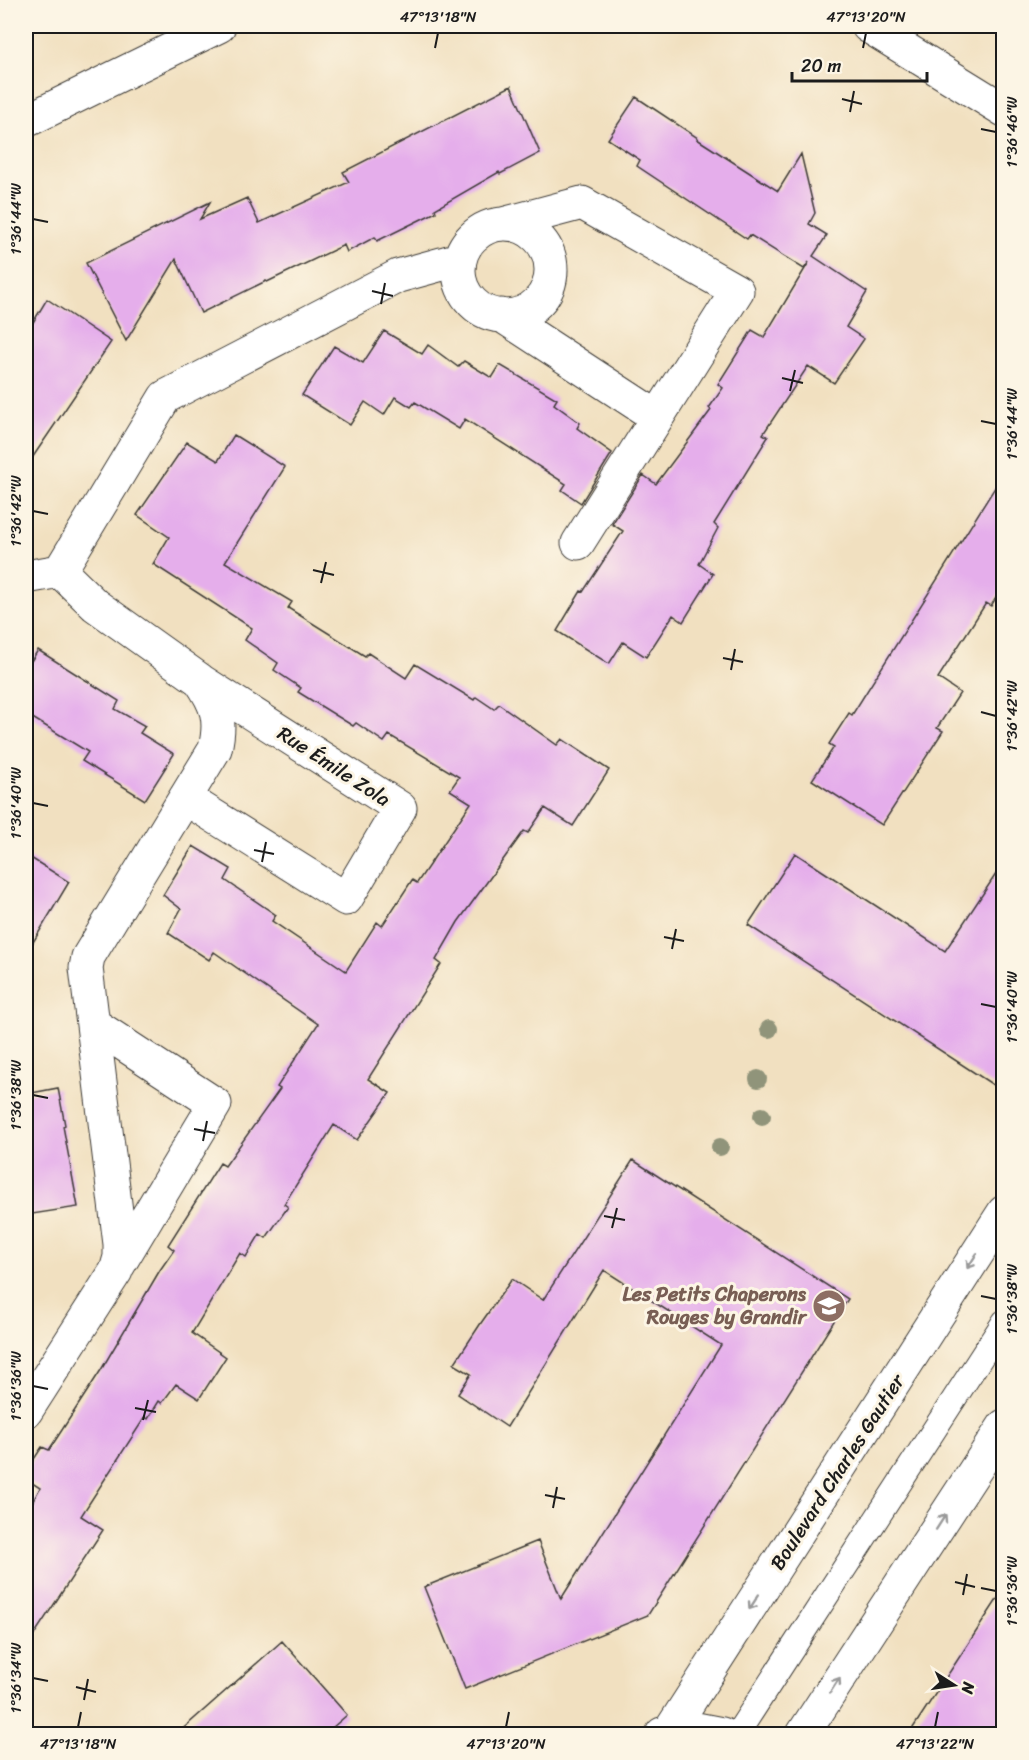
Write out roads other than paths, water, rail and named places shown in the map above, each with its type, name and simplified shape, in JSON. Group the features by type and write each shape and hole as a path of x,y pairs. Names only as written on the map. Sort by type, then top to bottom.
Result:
{"street":[{"path":"26,121 219,26"},
{"path":"868,26 1004,110"},
{"path":"578,543 737,291 582,203 487,228 476,234 460,259 460,281 467,296 483,310 501,315 657,417"},
{"path":"501,315 519,313 534,305 546,290 551,271 548,252 532,232 513,224 503,224"},
{"path":"26,577 60,571 165,398 398,276 460,259"},
{"name":"Rue Émile Zola","path":"60,571 95,605 200,680 400,808 346,899 185,798"},
{"name":"Rue Émile Zola","path":"116,1270 120,1257 120,1244 86,968 88,957 215,748 219,731 218,717 209,693 200,680"},
{"name":"Rue Émile Zola","path":"26,1411 116,1270 214,1104 93,1024"},
{"name":"Boulevard Charles Gautier","path":"666,1733 1004,1212"},
{"path":"803,1734 1004,1426"},
{"path":"666,1733 691,1728 722,1734"}],"lane":[{"path":"738,1734 1004,1322"}],"place":[{"name":"Les Petits Chaperons Rouges by Grandir","path":"829,1306"}]}
